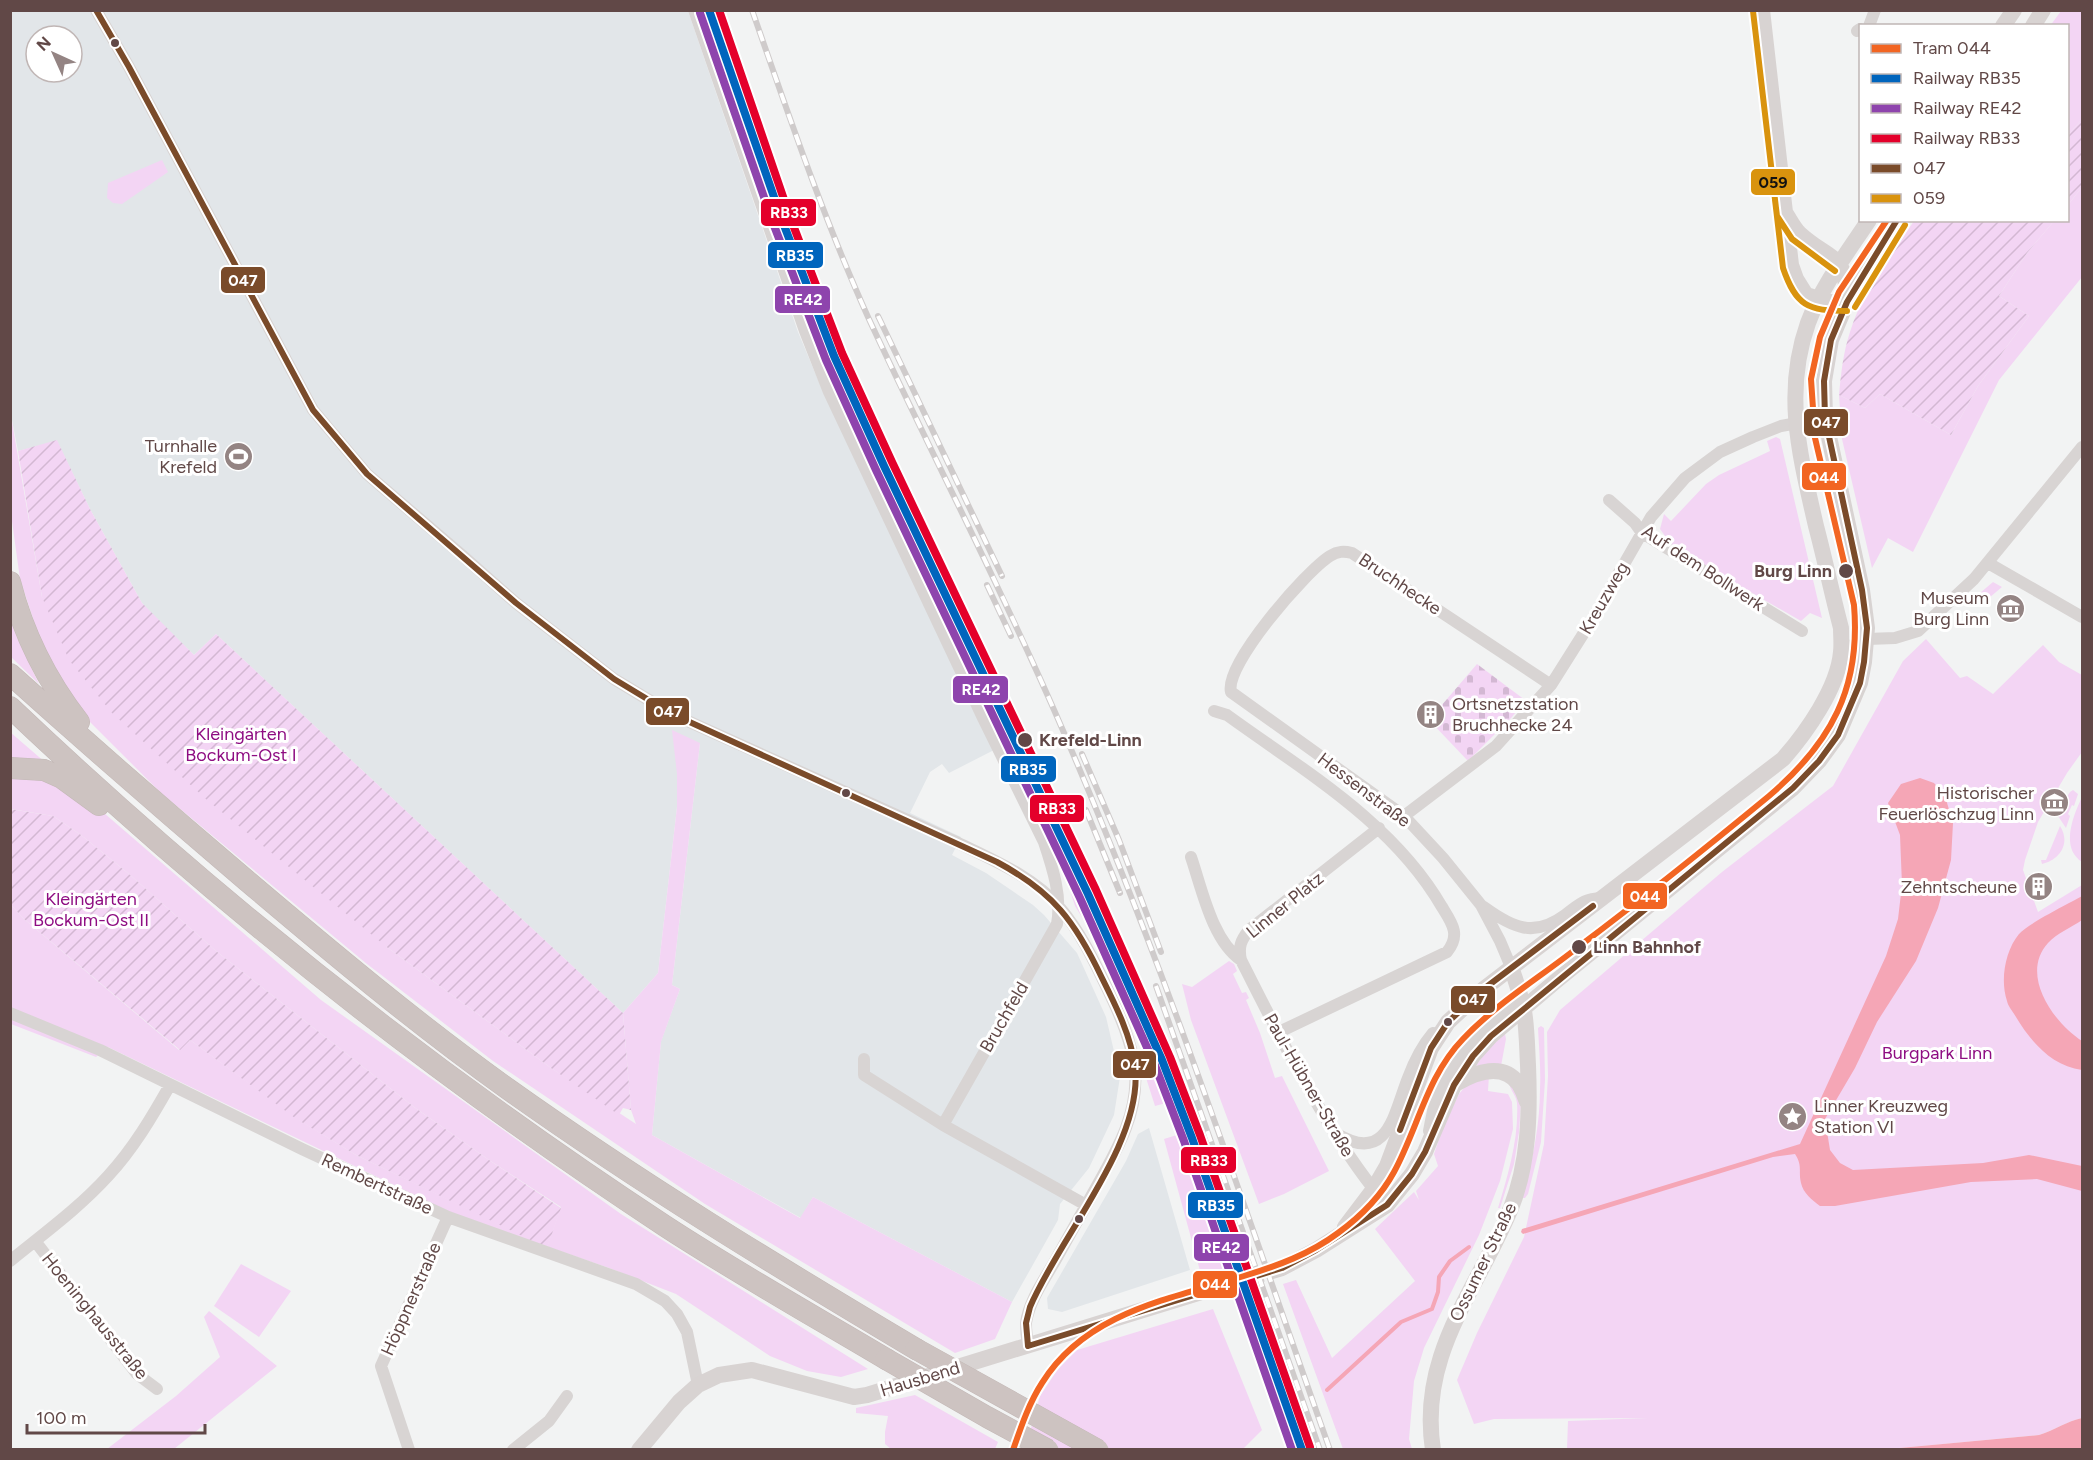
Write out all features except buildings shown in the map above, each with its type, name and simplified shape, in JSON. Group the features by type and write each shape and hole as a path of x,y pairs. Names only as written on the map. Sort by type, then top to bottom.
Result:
{"highway":[{"path":"10,582 32,644 60,698 117,770"},
{"path":"10,674 117,770 345,964 507,1088 619,1166 782,1269 916,1349 1098,1449"},
{"path":"10,707 180,862 254,923 391,1032 619,1196 667,1228 886,1359 1048,1449"},
{"path":"10,768 44,770 62,778 89,796 139,839 180,862"}],"main road":[{"path":"1762,10 1791,264 1796,279 1806,295 1829,302 1846,302"},
{"path":"2004,24 2014,10"},
{"path":"2034,24 2043,10"},
{"path":"1785,213 1799,233 1840,264 1847,288 1846,302"},
{"path":"1319,1248 1343,1229 1373,1190 1387,1166 1431,1048 1445,1027 1464,1006 1511,967 1533,953 1783,759 1826,698 1841,654 1841,628 1800,459 1795,423 1795,396 1799,356 1808,323 1818,300 1868,222"},
{"path":"1282,1268 1319,1248 1387,1205 1412,1174 1425,1152 1454,1085 1473,1056 1491,1036 1520,996 1803,778 1838,735 1860,683 1867,639 1862,590 1825,418 1824,381 1831,340 1846,302 1896,222"},
{"name":"Ossumer Straße","path":"1433,1449 1430,1412 1432,1388 1440,1355 1513,1201 1526,1156 1530,1107 1527,1031 1511,967"},
{"path":"1454,1085 1477,1072 1491,1070 1505,1073 1518,1082 1530,1107"},
{"name":"Hausbend","path":"647,1446 679,1401 698,1385 719,1375 752,1370 854,1397 901,1386 1224,1285"}],"street":[{"path":"96,10 129,67 313,410 367,474 529,614 630,690 681,718 974,851 1040,889 1060,908 1082,940 1106,987 1130,1045 1135,1068 1135,1087 1128,1122 1113,1157 1036,1294 1026,1324 1028,1346"},
{"path":"694,10 805,331 829,392 1044,842 1051,862 1060,908"},
{"path":"1865,24 1875,10"},
{"name":"Kreuzweg","path":"1404,816 1496,746 1551,685 1659,505 1685,478 1720,452 1761,434 1795,423 1825,418"},
{"path":"1841,654 1852,645 1867,639 1895,638 1918,631 1974,579 2082,447"},
{"name":"Auf dem Bollwerk","path":"1609,500 1635,523 1642,533 1802,631"},
{"name":"Bruchhecke","path":"1231,692 1230,686 1235,670 1277,609 1320,564 1331,555 1343,551 1352,552 1551,685"},
{"path":"1988,563 2082,617"},
{"name":"Hessenstraße","path":"1231,692 1404,816 1443,858 1481,905 1511,967"},
{"path":"1215,711 1227,715 1379,828 1421,873 1451,922 1455,935 1454,944 1448,952 1277,1033"},
{"path":"1425,1152 1434,1107 1441,1086 1457,1061 1520,996 1525,967 1675,852 1701,822"},
{"name":"Linner Platz","path":"1241,960 1239,949 1241,940 1249,930 1379,828"},
{"name":"Linner Platz","path":"1191,857 1213,922 1230,953 1241,960"},
{"name":"Hessenstraße","path":"1481,905 1510,924 1532,929 1552,925 1587,899 1603,898"},
{"name":"Bruchfeld","path":"943,1125 1057,924 1060,908"},
{"name":"Paul-Hübner-Straße","path":"1241,960 1277,1033 1334,1131 1364,1179 1387,1205"},
{"name":"Rembertstraße","path":"10,1013 91,1046 448,1217 636,1284 665,1301 677,1314 687,1332 698,1385"},
{"path":"1334,1131 1347,1140 1363,1144 1382,1137 1390,1126 1424,1044 1433,1033 1445,1027"},
{"path":"864,1059 864,1075 943,1125 1086,1205"},
{"name":"Hoeninghausstraße","path":"10,1261 84,1200 109,1175 150,1119 170,1085"},
{"name":"Höppnerstraße","path":"409,1449 381,1366 448,1217"},
{"name":"Hoeninghausstraße","path":"35,1241 137,1374 157,1389"},
{"path":"513,1449 549,1421 567,1396"}],"shaded area":[{"path":"10,11 688,11 798,332 824,394 994,750 949,773 942,764 930,772 910,813 961,837 952,855 986,873 1044,915 1077,953 1106,1017 1120,1077 1114,1115 1089,1168 1060,1204 1058,1220 1012,1302 813,1197 801,1218 652,1135 661,1041 680,989 672,985 700,743 677,774 677,807 658,973 623,1013 216,634 194,655 150,613 142,603 90,509 57,441 18,451 10,410"},
{"path":"1920,778 1934,783 1945,796 1953,823 1951,860 1938,908 1916,961 1877,1022 1855,1068 1825,1119 1830,1150 1840,1163 1853,1170 1983,1163 2029,1155 2082,1166 2082,1191 2037,1179 1971,1182 1835,1206 1820,1206 1808,1196 1802,1187 1800,1165 1795,1154 1773,1157 1523,1234 1522,1229 1800,1144 1886,956 1898,919 1902,885 1900,835 1888,803 1901,784"},
{"path":"2082,896 2082,920 2048,943 2040,956 2037,969 2039,983 2051,1011 2071,1033 2082,1041 2082,1070 2061,1064 2036,1044 2008,1005 2004,975 2007,957 2019,934 2040,919"},
{"path":"1149,1128 1190,1270 1062,1312 1048,1309 1047,1298 1126,1161 1138,1134"},
{"path":"2082,1418 2082,1449 1889,1449 2039,1435"}],"green space":[{"path":"701,11 706,11 794,259 853,406 1089,904 1152,1047 1185,1130 1179,1132 1170,1105 1166,1103 1155,1106 1147,1081 1140,1043 1129,1010 1099,945 1075,906 1060,858 844,409 810,329"},
{"path":"2061,11 2082,11 2082,119 2069,134 2069,24 2051,24"},
{"path":"2082,119 2082,187 2069,204 2069,134"},
{"path":"162,160 168,172 122,204 113,203 107,198 108,183"},
{"path":"2082,187 2082,277 1999,380 1913,552 1888,538 1872,568 1842,439 1839,395 1865,408 1880,394 1951,435 1978,386 2029,316 1999,296 2027,253 2053,222 2069,222 2069,204"},
{"path":"1913,222 2053,222 2027,253 1999,296 2029,316 1978,386 1951,435 1880,394 1865,408 1839,395 1850,332 1862,302"},
{"path":"10,410 42,597 388,948 551,1068 636,1124 631,1110 623,1013 658,973 677,807 677,774 672,730 700,743 672,985 680,989 661,1042 652,1135 800,1218 813,1197 1012,1302 995,1339 955,1353 705,1204 493,1061 367,964 161,793 83,715 41,643 20,579 11,514"},
{"path":"1776,437 1780,439 1822,618 1810,613 1801,621 1667,544 1668,540 1660,529 1664,514 1671,521 1706,484 1719,475 1770,451 1767,441"},
{"name":"Kleingärten Bockum-Ost I","path":"57,440 90,509 142,603 194,655 216,634 623,1013 631,1110 623,1108 619,1115 388,948 207,800 112,713 69,660 42,597 18,451"},
{"path":"1993,582 2002,587 1981,603 1980,593"},
{"path":"10,618 17,637 39,684 11,657"},
{"name":"Burgpark Linn","path":"1926,639 1960,678 1967,676 1993,694 2043,645 2059,662 2082,675 2082,752 2038,822 2023,870 2038,912 2082,885 2082,1418 2039,1435 1889,1449 1567,1449 1568,1421 1648,1418 1494,1419 1474,1424 1457,1380 1477,1333 1524,1237 1544,1144 1548,1076 1547,1032 1560,1010 1722,872 1833,786 1903,661"},
{"path":"1477,664 1525,700 1512,717 1468,761 1429,720"},
{"path":"10,732 321,1000 621,1214 868,1369 841,1377 807,1371 770,1356 676,1294 547,1247 561,1207 414,1107 216,951 81,835 53,816 11,809"},
{"path":"2073,790 2078,794 2068,814 2070,816 2066,828 2056,813"},
{"path":"2082,797 2082,862 2071,849 2070,831"},
{"name":"Kleingärten Bockum-Ost II","path":"10,809 53,816 81,835 216,951 414,1107 561,1208 547,1248 356,1155 295,1118 190,1040 180,1050 24,919 11,905"},
{"path":"2060,826 2064,839 2062,850 2054,859 2042,864 2041,860 2046,860"},
{"path":"11,905 24,919 179,1050 190,1040 299,1120 356,1155 543,1245 456,1215 108,1047 96,1057 11,1024"},
{"path":"1229,961 1234,964 1237,971 1233,974 1242,993 1246,992 1249,998 1246,1000 1275,1078 1282,1076 1329,1171 1259,1204 1191,1020 1182,984 1192,987"},
{"path":"1541,1026 1544,1028 1545,1080 1541,1142 1528,1194 1522,1198 1539,1117 1538,1028"},
{"path":"1505,1034 1501,1066 1476,1066 1487,1050"},
{"path":"1489,1075 1488,1091 1508,1094 1512,1102 1513,1129 1500,1181 1479,1235 1424,1348 1414,1381 1409,1439 1412,1449 1343,1449 1283,1284 1296,1280 1332,1358 1415,1281 1375,1229 1414,1192 1419,1200 1416,1191 1438,1166 1434,1154 1459,1094 1469,1082"},
{"path":"1509,1081 1521,1102 1519,1132 1514,1164 1500,1208 1498,1208 1515,1143 1517,1103"},
{"path":"1177,1135 1224,1271 1202,1278 1164,1139"},
{"path":"241,1264 291,1291 259,1337 214,1306"},
{"path":"1213,1309 1262,1430 1243,1449 1025,1450 1040,1396 1058,1369 1077,1350"},
{"path":"209,1311 277,1366 174,1449 107,1449 176,1396 220,1357 204,1317"},
{"path":"915,1395 998,1442 995,1449 891,1449 885,1444 888,1416 856,1413 856,1408"}],"waterway":[{"path":"1327,1390 1401,1322 1432,1309 1438,1292 1439,1277 1450,1261 1469,1247"}],"tunnel":[{"path":"1224,1285 1282,1268"}],"railway":[{"path":"752,10 807,165 868,317 1012,618 1096,809 1167,990 1330,1450"},
{"path":"878,316 1002,576"},
{"path":"987,585 1011,636"},
{"path":"1082,754 1119,840 1161,952"},
{"path":"1086,810 1120,893"},
{"path":"1156,986 1320,1450"}],"tram line":[{"name":"044","path":"1013,1450 1029,1407 1042,1383 1060,1359 1082,1340 1106,1324 1159,1301 1293,1259 1338,1233 1354,1220 1369,1206 1389,1181 1440,1069 1463,1039 1504,1003 1626,911 1769,796 1791,776 1825,734 1847,688 1855,635 1854,605 1815,438 1811,379 1820,337 1839,292 1886,222"}],"rail line":[{"name":"RB35","path":"709,10 782,220 834,356 1088,894 1162,1060 1192,1138 1302,1450"},
{"name":"RB33","path":"719,10 790,217 842,353 1096,890 1170,1057 1200,1135 1310,1447"},
{"name":"RE42","path":"700,13 773,223 826,360 1080,898 1154,1063 1184,1141 1292,1450"}],"transit line":[{"name":"047","path":"96,10 129,67 313,410 367,474 516,603 614,679 672,714 997,862 1048,897 1072,924 1092,958 1126,1033 1135,1067 1134,1096 1126,1126 1113,1158 1030,1307 1026,1323 1028,1346"},
{"name":"059","path":"1753,11 1783,268 1793,291 1805,304 1822,310 1847,311"},
{"name":"059","path":"1775,200 1777,216 1792,239 1835,271"},
{"name":"047","path":"1028,1346 1282,1268 1316,1250 1387,1205 1412,1174 1425,1152 1454,1085 1473,1056 1491,1036 1793,788 1819,761 1838,735 1860,683 1867,628 1862,590 1825,418 1824,381 1831,340 1847,302 1896,222"},
{"name":"059","path":"1855,307 1905,225"},
{"name":"047","path":"1400,1130 1431,1048 1448,1022 1485,988 1593,906"}],"place":[{"name":"Turnhalle Krefeld","path":"238,456"},
{"name":"Burg Linn","path":"1846,571"},
{"name":"Museum Burg Linn","path":"2010,608"},
{"name":"Ortsnetzstation Bruchhecke 24","path":"1431,714"},
{"name":"Krefeld-Linn","path":"1025,740"},
{"name":"Historischer Feuerlöschzug Linn","path":"2055,803"},
{"name":"Zehntscheune","path":"2038,887"},
{"name":"Linn Bahnhof","path":"1579,947"},
{"name":"Linner Kreuzweg Station VI","path":"1793,1116"}]}
